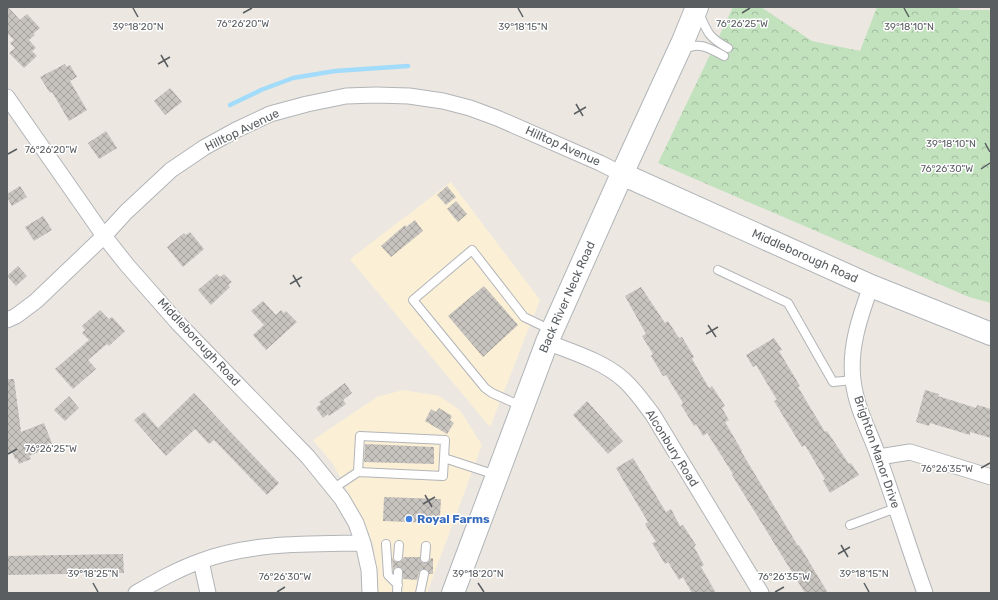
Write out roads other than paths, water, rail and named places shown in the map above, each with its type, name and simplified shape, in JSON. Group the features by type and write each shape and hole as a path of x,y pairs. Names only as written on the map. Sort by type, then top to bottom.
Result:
{"street":[{"name":"Back River Neck Road","path":"453,593 549,336 697,7"},
{"name":"Hilltop Avenue","path":"7,320 16,316 36,301 171,170 205,147 270,114 307,104 346,96 376,95 409,96 443,101 470,108 497,118 622,174"},
{"name":"Middleborough Road","path":"7,97 104,236 178,323 308,457 334,488 356,523 363,543 369,570 370,593"},
{"name":"Middleborough Road","path":"622,174 871,286 991,334"},
{"name":"Brighton Manor Drive","path":"871,286 858,323 853,357 853,380 862,415 879,457 925,593"},
{"name":"Alconbury Road","path":"549,336 609,369 623,379 635,391 653,415 762,593"},
{"path":"879,457 910,452 991,477"},
{"path":"136,593 166,575 221,555 263,547 363,543"},
{"path":"201,561 208,593"}],"lane":[{"path":"697,7 710,35 715,41 728,48"},
{"path":"677,53 690,46 699,45 724,56"},
{"path":"522,407 492,393 485,388 413,300 472,250 524,317 549,336"},
{"path":"718,270 788,303 833,382 853,380"},
{"path":"334,488 358,472 443,476 445,440 360,436 358,472"},
{"path":"444,458 496,475"},
{"path":"850,525 896,508"},
{"path":"386,544 388,575 398,589"},
{"path":"398,557 399,545"},
{"path":"425,558 426,546"},
{"path":"398,572 398,589"},
{"path":"420,593 424,574"}],"waterway":[{"path":"230,105 261,90 293,78 335,71 408,66"}],"place":[{"name":"Royal Farms","path":"409,519"}]}
